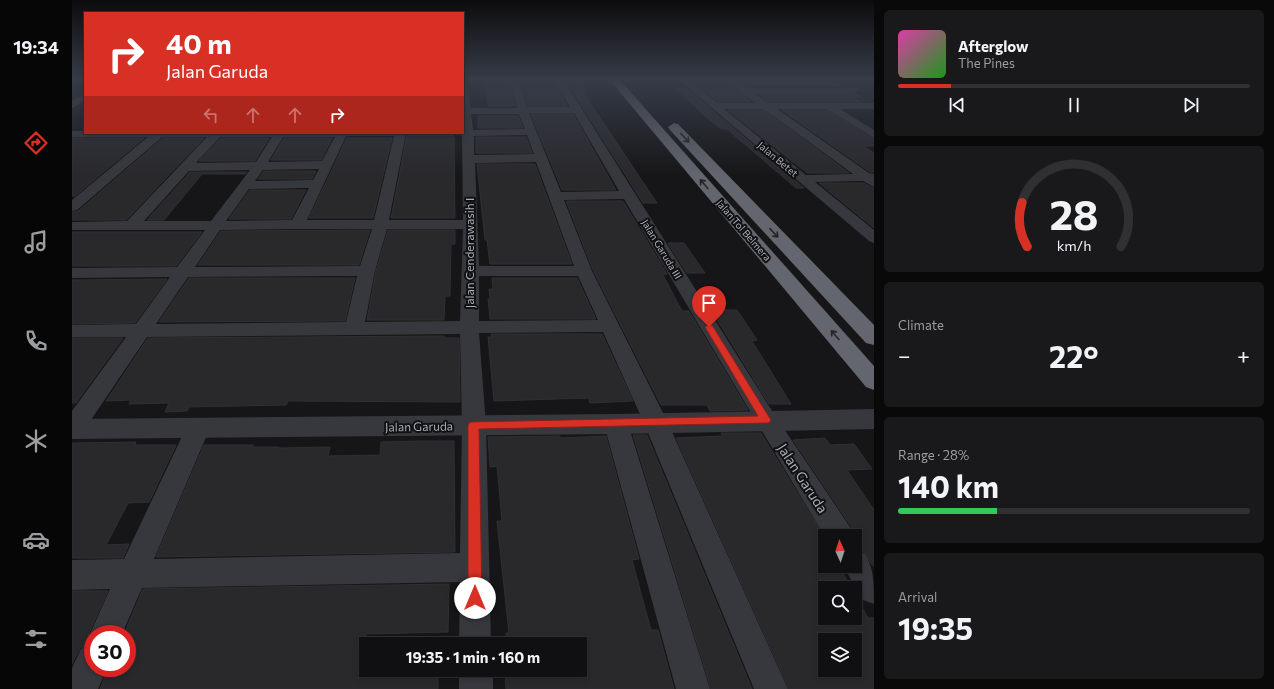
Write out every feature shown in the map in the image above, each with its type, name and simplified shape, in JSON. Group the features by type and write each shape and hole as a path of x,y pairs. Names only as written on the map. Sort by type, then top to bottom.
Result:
{"highway":[{"name":"Jalan Tol Belmera","path":"642,111 867,373"},
{"name":"Jalan Tol Belmera","path":"659,111 874,338"}],"street":[{"name":"Jalan Cenderawasih I","path":"467,111 465,133 468,158 470,224 469,328 474,425 475,637"},
{"path":"522,111 584,271 656,423 771,689"},
{"name":"Jalan Garuda III","path":"576,111 629,195 766,420"},
{"name":"Jalan Betet","path":"721,111 874,238"},
{"path":"774,111 871,179"},
{"path":"837,111 874,135"},
{"path":"465,133 531,132"},
{"path":"72,134 160,134"},
{"path":"72,146 90,134"},
{"path":"72,206 160,134"},
{"path":"131,226 216,134"},
{"path":"72,429 215,226 260,165 279,134"},
{"path":"297,225 342,134"},
{"path":"354,329 367,271 381,224 400,134"},
{"path":"468,158 541,158"},
{"path":"187,167 328,165"},
{"path":"801,179 871,179"},
{"path":"245,186 318,184"},
{"path":"556,196 629,195"},
{"path":"72,226 470,224"},
{"path":"72,273 367,271"},
{"path":"470,271 584,271"},
{"path":"72,331 611,326"},
{"name":"Jalan Garuda","path":"72,429 616,424 874,419"},
{"name":"Jalan Garuda","path":"766,420 836,529"},
{"path":"616,424 693,689"},
{"path":"110,625 198,428"},
{"path":"72,575 475,567"},
{"path":"862,571 874,589"},
{"path":"80,689 86,677"},
{"path":"476,677 476,689"}],"building":[{"path":"585,111 595,111 657,203 643,203"},
{"path":"700,111 713,111 804,188 796,188 727,129 722,129"},
{"path":"729,111 766,111 849,173 807,173"},
{"path":"784,111 829,111 874,139 874,146 863,146 874,153 874,172 870,172"},
{"path":"531,114 573,114 616,190 562,190"},
{"path":"478,116 518,116 523,128 478,128"},
{"path":"407,135 454,135 455,218 391,218"},
{"path":"476,137 526,137 532,153 476,153"},
{"path":"72,138 144,138 75,196 72,196"},
{"path":"163,138 204,138 126,220 72,220 72,212 78,211"},
{"path":"221,138 269,138 255,161 199,161"},
{"path":"284,138 332,138 321,160 271,160"},
{"path":"347,138 392,138 373,218 309,218"},
{"path":"477,164 535,164 572,264 490,264 487,240 485,240"},
{"path":"264,171 316,171 312,179 258,179"},
{"path":"190,172 247,172 245,174 202,174 164,220 147,220"},
{"path":"819,183 863,183 874,188 874,228"},
{"path":"250,190 306,190 291,219 229,219"},
{"path":"566,201 623,201 667,274 663,275 682,311 689,311 748,410 710,411 707,405 661,405 593,270"},
{"path":"370,230 359,265 198,265 221,231"},
{"path":"388,230 455,230 455,244 451,244 450,296 445,296 444,320 367,320 376,271"},
{"path":"72,232 202,232 176,266 72,266"},
{"path":"668,243 684,243 705,273 687,273"},
{"path":"189,278 355,278 345,321 159,322"},
{"path":"492,278 577,278 596,319 490,319 488,299 490,299 489,289 493,289"},
{"path":"167,279 135,323 72,324 72,280"},
{"path":"711,310 737,310 757,340 752,341 791,404 769,404"},
{"path":"491,334 602,334 633,401 590,403 589,398 494,401 488,337 492,337"},
{"path":"444,336 444,338 459,338 460,402 288,401 286,405 189,407 187,411 165,412 169,403 129,404 131,400 106,401 148,338"},
{"path":"72,338 123,338 76,403 72,403"},
{"path":"721,433 761,433 820,529 818,529 818,573 843,573 847,581 818,581 818,625 862,625 862,607 868,618 874,618 874,689 789,689 676,438 723,436"},
{"path":"633,435 647,435 752,689 711,689"},
{"path":"560,436 560,438 606,436 639,559 632,560 651,630 658,630 674,689 506,689 505,677 587,677 587,637 506,637 506,633 509,633 497,521 502,521 497,466 490,467 488,437"},
{"path":"825,438 830,445 854,444 872,469 847,470 874,510 874,565 872,565 862,549 862,529 852,529 793,440"},
{"path":"454,441 455,552 156,557 204,445 253,445 253,447 279,448 330,447 328,456 380,455 381,442"},
{"path":"136,442 135,445 176,445 149,502 128,503 106,545 129,544 123,558 72,558 72,443"},
{"path":"449,584 448,632 366,634 366,637 359,637 359,677 438,677 438,689 100,689 105,677 136,677 136,625 128,625 143,589"},
{"path":"72,591 108,591 93,625 84,625 84,646 80,648 72,664"}],"route":[{"path":"475,598 474,425 766,420 709,327"}]}
